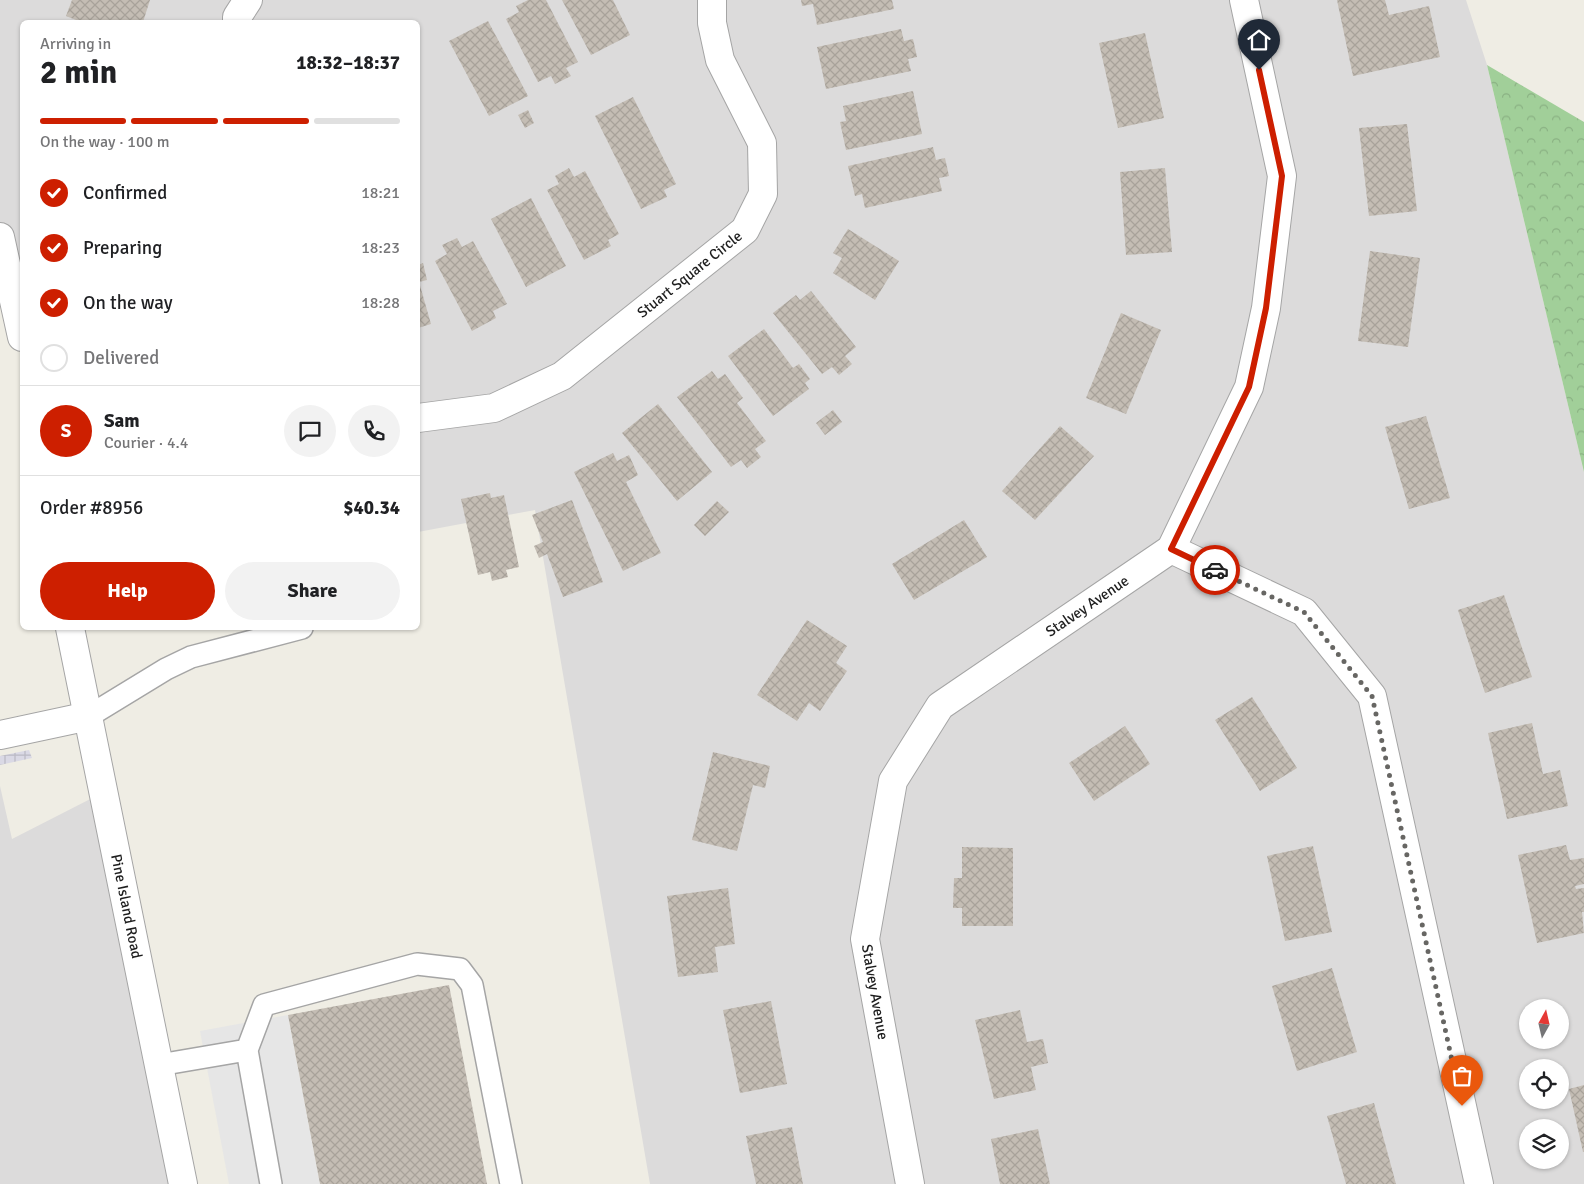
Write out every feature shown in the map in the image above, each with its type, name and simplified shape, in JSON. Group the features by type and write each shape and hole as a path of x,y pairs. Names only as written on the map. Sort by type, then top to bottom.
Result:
{"street":[{"path":"237,20 248,0"},
{"name":"Stuart Square Circle","path":"420,418 494,408 562,376 744,230 763,194 762,143 720,60 712,23 712,0"},
{"path":"1244,0 1282,176 1266,308 1249,387 1171,549 1304,612 1372,696 1479,1184"},
{"path":"0,237 20,328"},
{"name":"Stalvey Avenue","path":"910,1184 865,939 893,781 940,706 1171,549"},
{"name":"Pine Island Road","path":"70,630 183,1184"},
{"path":"0,735 88,716"}],"lane":[{"path":"88,716 166,669 192,657 294,630"},
{"path":"271,1184 246,1050 264,1005 417,964 460,969 472,985 511,1184"},
{"path":"159,1065 246,1050"}],"shaded area":[{"path":"0,0 1466,0 1487,65 1584,472 1584,1184 650,1184 535,510 420,532 420,20 20,20 20,328 0,237"},
{"path":"29,750 32,758 0,765 0,756"},
{"path":"0,786 12,839 104,792 183,1184 0,1184"},
{"path":"288,1015 320,1184 229,1184 200,1031"}],"green space":[{"path":"1487,65 1584,122 1584,472"}],"building":[{"path":"72,0 150,0 144,20 76,20 66,16"},
{"path":"528,0 546,0 578,62 566,68 571,76 555,84 551,76 538,82 506,19 519,12 516,6"},
{"path":"562,0 613,0 630,35 591,55"},
{"path":"801,0 892,0 894,9 817,25 813,4 802,6"},
{"path":"1337,0 1385,0 1389,15 1429,6 1440,57 1353,76"},
{"path":"488,21 528,96 489,116 449,41"},
{"path":"901,29 904,41 913,39 917,57 908,59 911,71 826,89 817,47"},
{"path":"1145,33 1164,118 1118,128 1099,43"},
{"path":"913,91 922,134 846,150 840,122 846,121 843,106"},
{"path":"633,97 676,184 664,190 667,197 641,209 595,116"},
{"path":"528,110 534,123 525,128 518,115"},
{"path":"1407,124 1417,211 1369,216 1359,128"},
{"path":"933,147 936,160 945,158 949,176 939,178 942,191 865,208 862,194 855,196 848,166"},
{"path":"569,168 574,177 585,171 619,234 608,240 611,246 584,260 547,190 559,184 555,176"},
{"path":"1165,168 1172,252 1126,255 1120,172"},
{"path":"531,198 566,266 526,287 491,219"},
{"path":"848,229 899,261 875,300 833,273 842,258 833,253"},
{"path":"457,238 462,247 473,241 507,304 493,311 496,318 472,331 435,261 447,254 442,245"},
{"path":"1370,251 1420,258 1408,347 1358,341"},
{"path":"423,263 427,280 420,282 420,264"},
{"path":"420,286 431,324 420,327"},
{"path":"811,291 856,347 845,356 852,364 839,375 832,367 822,374 773,313 796,295 800,300"},
{"path":"1121,313 1161,330 1126,414 1086,398"},
{"path":"764,329 793,368 799,364 810,379 805,383 809,389 773,416 728,356"},
{"path":"712,371 718,379 725,374 743,398 737,403 766,441 755,449 761,457 747,468 741,460 731,467 677,397"},
{"path":"658,404 712,472 677,501 622,433"},
{"path":"833,410 842,422 825,435 816,423"},
{"path":"1426,416 1450,498 1409,509 1385,427"},
{"path":"1060,426 1094,456 1035,520 1002,491"},
{"path":"613,453 617,461 629,455 638,475 626,482 661,553 623,571 574,472"},
{"path":"490,493 491,498 504,495 519,567 506,570 508,577 492,581 490,572 478,575 461,499"},
{"path":"572,500 603,582 563,597 547,554 539,558 534,546 543,542 532,515"},
{"path":"717,501 729,512 705,536 694,525"},
{"path":"964,520 987,557 914,600 892,564"},
{"path":"1504,595 1532,677 1485,693 1458,610"},
{"path":"807,620 847,646 836,663 847,671 820,711 809,703 797,721 757,695"},
{"path":"1252,697 1297,768 1260,791 1215,720"},
{"path":"1532,723 1543,774 1560,770 1568,806 1507,819 1488,733"},
{"path":"1125,726 1150,764 1094,801 1069,763"},
{"path":"713,752 770,766 765,788 753,785 737,851 692,840"},
{"path":"1566,845 1570,860 1584,858 1584,884 1575,886 1576,889 1584,888 1584,912 1582,912 1584,933 1537,943 1518,855"},
{"path":"1313,846 1332,932 1285,941 1267,856"},
{"path":"962,847 1013,848 1013,926 962,926 962,908 953,908 954,878 962,878"},
{"path":"728,888 735,944 715,947 718,972 678,977 667,896"},
{"path":"1332,968 1357,1052 1297,1071 1272,986"},
{"path":"449,985 487,1184 320,1184 288,1015"},
{"path":"771,1001 787,1084 740,1093 723,1010"},
{"path":"1020,1010 1027,1042 1043,1039 1048,1063 1031,1067 1036,1090 994,1099 975,1020"},
{"path":"1584,1085 1584,1152 1583,1152 1569,1089"},
{"path":"1374,1103 1396,1184 1346,1184 1327,1116"},
{"path":"792,1127 803,1184 756,1184 746,1136"},
{"path":"1038,1129 1050,1184 1000,1184 991,1139"}],"way so far":[{"path":"1215,570 1304,612 1372,696 1462,1106"}],"route":[{"path":"1215,570 1171,549 1249,387 1266,308 1282,176 1259,70"}]}
